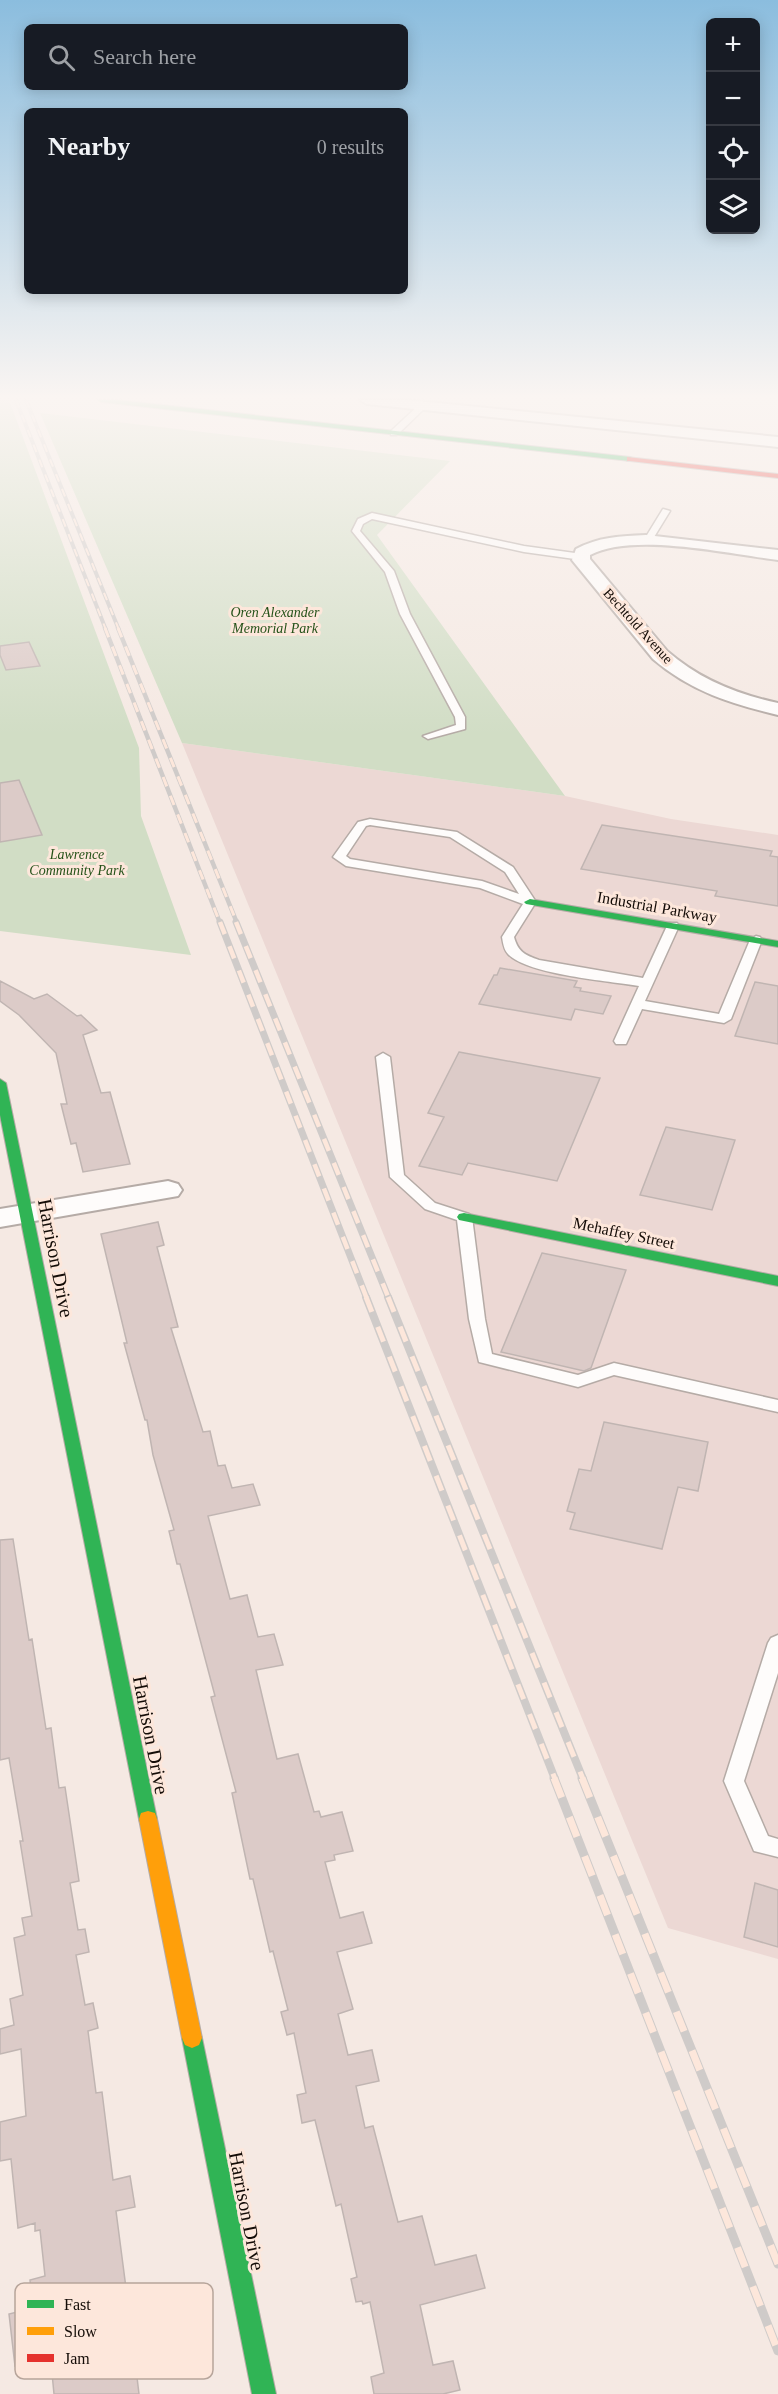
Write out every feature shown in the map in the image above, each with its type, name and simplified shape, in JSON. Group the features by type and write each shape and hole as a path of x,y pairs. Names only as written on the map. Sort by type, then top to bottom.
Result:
{"street":[{"path":"582,557 584,551 597,544 620,539 648,540 778,555"},
{"name":"Bechtold Avenue","path":"582,557 582,562 670,665 712,689 758,705 778,709"},
{"name":"Industrial Parkway","path":"530,902 778,944"},
{"name":"Harrison Drive","path":"0,1083 14,1216 264,2394"},
{"path":"14,1216 168,1190"},
{"name":"Mehaffey Street","path":"464,1216 778,1281"}],"lane":[{"path":"648,540 666,512"},
{"path":"428,736 461,727 460,717 405,614 389,571 356,531 357,524 363,518 372,516 524,549 582,557"},
{"path":"370,822 453,834 509,870 530,902 482,885 346,862 339,857 362,824 370,822"},
{"path":"530,902 508,938 512,952 526,962 647,983"},
{"path":"621,1041 673,926"},
{"path":"637,1005 724,1019 756,940"},
{"path":"383,1057 397,1177 430,1206 464,1216 477,1319 485,1358 578,1381 614,1369 778,1406"},
{"path":"778,1643 734,1781 761,1844 778,1848"}],"shaded area":[{"path":"182,743 565,796 671,819 778,835 778,1959 668,1928"}],"green space":[{"name":"Lawrence Community Park","path":"0,512 51,512 139,748 141,816 191,955 0,931"},
{"name":"Oren Alexander Memorial Park","path":"82,512 400,512 377,535 565,796 182,743"}],"building":[{"path":"29,642 40,666 6,670 0,655 0,646"},
{"path":"19,780 42,835 0,842 0,783"},
{"path":"602,825 772,851 770,856 778,857 778,906 715,896 717,891 581,869"},
{"path":"500,968 577,981 574,987 581,988 580,991 611,996 603,1014 575,1009 571,1020 479,1004"},
{"path":"0,981 34,999 47,994 77,1016 81,1015 97,1030 83,1035 101,1093 110,1092 130,1164 83,1172 76,1143 71,1144 61,1104 67,1104 56,1053 19,1015 0,1001"},
{"path":"755,982 778,986 778,1044 735,1036"},
{"path":"459,1052 600,1078 557,1181 468,1163 462,1175 419,1166 444,1117 428,1113"},
{"path":"666,1127 735,1140 712,1210 640,1195"},
{"path":"158,1222 164,1245 157,1247 178,1327 171,1328 203,1432 210,1431 218,1466 225,1465 232,1488 253,1484 260,1505 208,1516 230,1599 247,1595 258,1637 274,1634 283,1665 256,1670 277,1759 298,1754 314,1812 319,1811 321,1817 342,1812 353,1851 334,1855 335,1860 325,1862 340,1918 363,1912 372,1943 337,1952 353,2009 338,2014 348,2055 372,2050 379,2081 356,2086 365,2128 373,2126 398,2222 422,2216 435,2265 476,2255 485,2288 420,2305 433,2365 453,2361 460,2390 443,2394 374,2394 371,2377 384,2373 370,2302 363,2304 362,2301 356,2302 351,2279 357,2277 341,2204 336,2206 315,2120 302,2123 297,2095 306,2093 294,2033 287,2035 281,2012 288,2010 273,1951 270,1952 253,1879 250,1879 232,1793 236,1792 211,1697 215,1696 180,1564 177,1564 169,1531 174,1530 153,1455 147,1420 145,1420 124,1343 127,1343 101,1234"},
{"path":"542,1253 626,1270 591,1368 584,1371 501,1352"},
{"path":"604,1422 708,1442 698,1491 678,1487 662,1549 570,1529 575,1513 567,1511 579,1469 591,1471"},
{"path":"13,1539 46,1729 51,1728 59,1788 65,1787 79,1881 70,1883 78,1930 85,1929 89,1952 76,1955 85,2005 93,2003 98,2028 88,2031 96,2093 102,2092 113,2180 130,2176 135,2207 116,2211 125,2283 30,2283 30,2280 45,2276 40,2230 35,2231 35,2223 18,2228 11,2159 0,2161 0,2122 26,2116 21,2049 0,2054 0,2029 14,2025 10,1999 23,1995 14,1938 25,1935 22,1918 32,1916 20,1841 23,1841 9,1758 0,1760 0,1540"},
{"path":"755,1883 778,1890 778,1947 744,1937"},
{"path":"15,2312 15,2366 9,2314"},
{"path":"53,2379 137,2379 139,2394 54,2394"}],"railway":[{"path":"60,512 106,630"},
{"path":"71,512 119,630"},
{"path":"105,628 220,923"},
{"path":"118,628 237,923"},
{"path":"220,922 367,1299"},
{"path":"236,922 389,1299"},
{"path":"366,1297 555,1779"},
{"path":"388,1297 583,1779"},
{"path":"554,1778 778,2351"},
{"path":"582,1778 778,2264"}],"traffic: fast":[{"path":"530,902 778,944"},
{"path":"0,1083 148,1819"},
{"path":"464,1217 778,1281"},
{"path":"192,2038 264,2394"}],"traffic: slow":[{"path":"148,1819 192,2038"}]}
